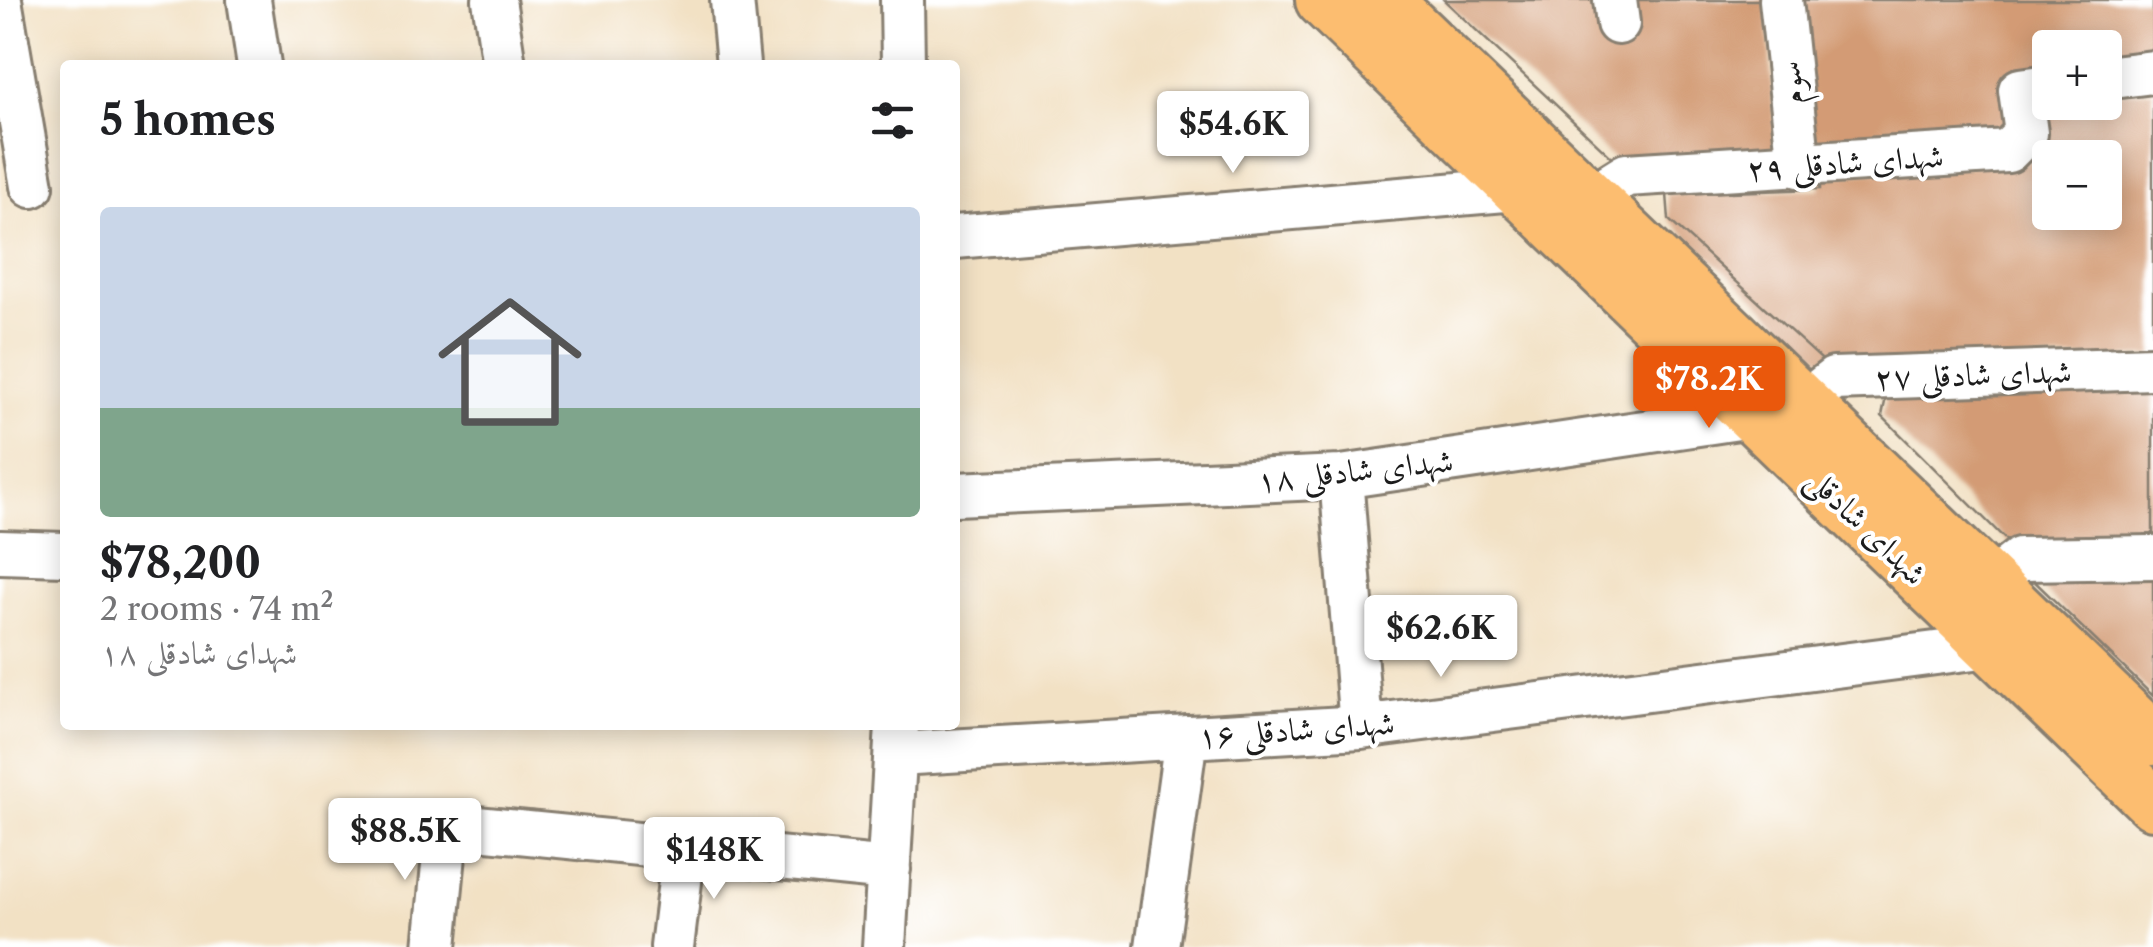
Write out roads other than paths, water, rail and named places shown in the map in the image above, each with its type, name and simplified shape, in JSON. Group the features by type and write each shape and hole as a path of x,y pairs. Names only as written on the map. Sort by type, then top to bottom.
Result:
{"main road":[{"name":"شهدای شادقلی","path":"1322,0 1516,188 1988,584 2153,739"},
{"name":"شهدای شادقلی","path":"1384,0 1589,198 1990,646 2153,803"}],"street":[{"path":"0,0 32,186"},
{"path":"249,0 258,60"},
{"path":"494,0 503,60"},
{"path":"732,0 738,60"},
{"path":"902,0 903,60"},
{"name":"سوم","path":"1781,0 1799,166"},
{"path":"2122,76 2153,72"},
{"name":"شهدای شادقلی ۲۹","path":"1589,198 1626,175 2008,151 2026,133 2020,90 2032,88"},
{"path":"960,237 1516,188"},
{"name":"شهدای شادقلی ۲۷","path":"1777,410 1834,379 2153,368"},
{"name":"شهدای شادقلی ۱۸","path":"960,494 1341,477 1777,410"},
{"path":"1341,477 1362,728"},
{"path":"0,552 60,554"},
{"path":"1988,584 2020,560 2153,557"},
{"name":"شهدای شادقلی ۱۶","path":"897,740 1186,737 1362,728 1990,646"},
{"path":"1157,947 1186,737"},
{"path":"884,947 897,740"},
{"path":"435,947 448,825 889,869"},
{"path":"672,947 684,848"}]}
